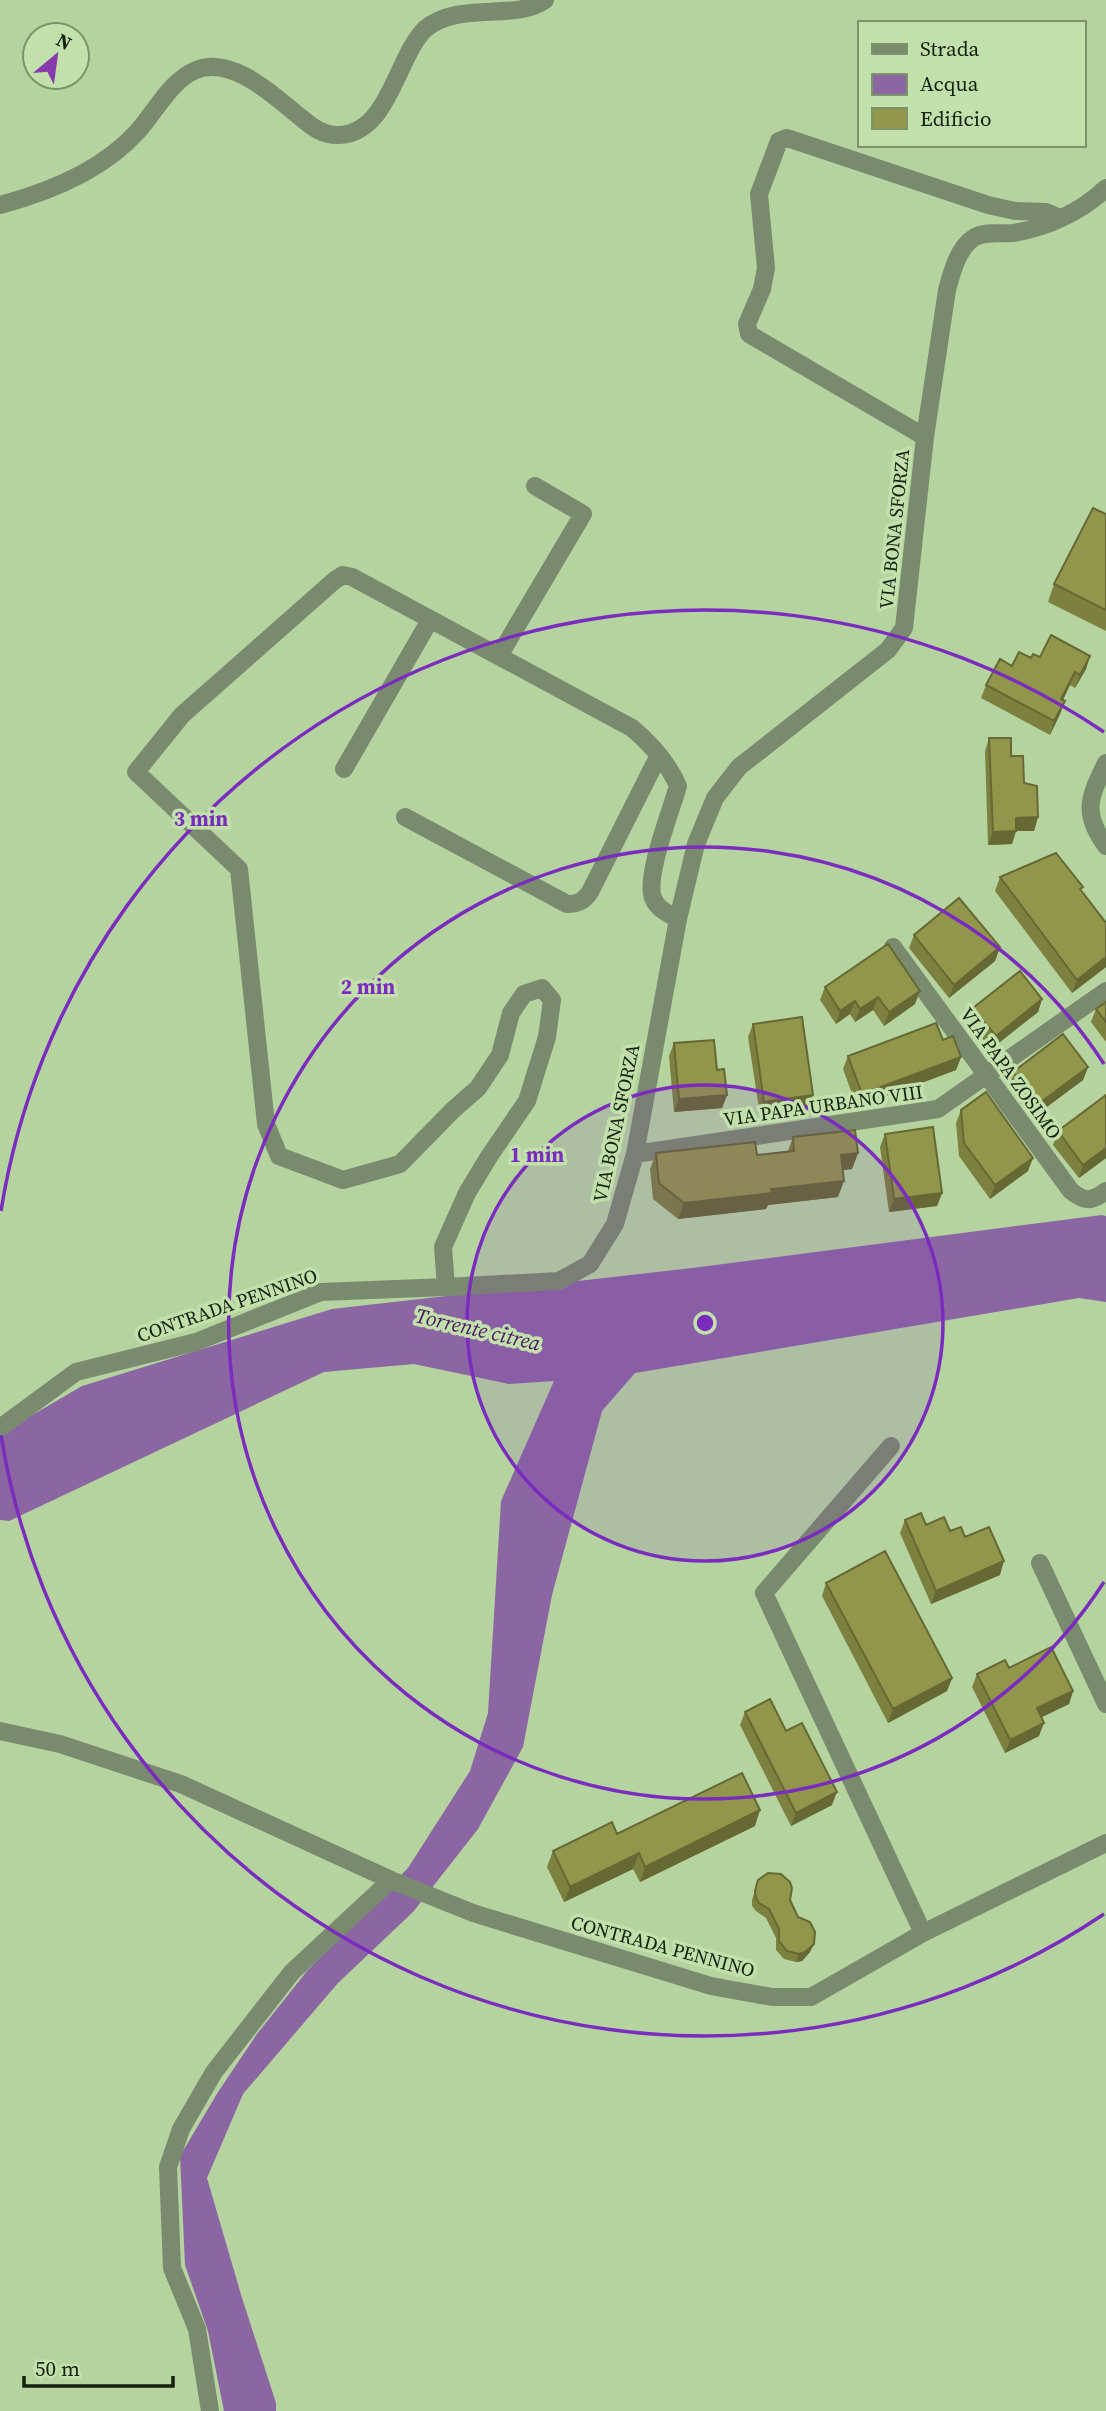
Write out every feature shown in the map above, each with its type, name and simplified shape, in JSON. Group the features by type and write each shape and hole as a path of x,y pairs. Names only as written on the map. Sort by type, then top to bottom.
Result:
{"street":[{"path":"0,205 53,186 117,152 172,89 188,74 198,69 212,67 239,74 322,133 340,135 355,131 376,116 412,45 426,28 439,18 454,12 476,9 528,8 545,0"},
{"name":"VIA BONA SFORZA","path":"925,437 749,334 747,324 762,289 766,268 766,247 758,194 779,141 788,138 988,205 1015,211 1046,212 1060,218"},
{"name":"VIA BONA SFORZA","path":"446,1287 559,1281 590,1264 615,1224 635,1154 678,919 696,844 715,798 740,767 888,650 904,628 925,437 947,290 954,267 963,249 975,237 1030,230 1102,197"},
{"path":"499,656 583,514 535,486"},
{"path":"446,1287 443,1247 467,1194 527,1101 547,1037 552,1000 542,988 524,994 511,1013 500,1055 478,1088 400,1164 343,1180 279,1156 266,1124 239,869 136,772 182,715 237,665 343,575 352,577 632,728 646,739 673,773 678,786 653,870 651,888 654,901 665,912 678,919"},
{"path":"344,769 430,620"},
{"path":"405,817 567,904 575,904 586,898 590,892 659,755"},
{"path":"1106,763 1088,809 1096,832 1106,846"},
{"name":"VIA PAPA ZOSIMO","path":"893,947 1071,1191 1083,1200 1094,1200 1106,1191"},
{"name":"VIA PAPA URBANO VIII","path":"635,1154 938,1109 1106,990"},
{"name":"CONTRADA PENNINO","path":"0,1428 76,1372 197,1342 321,1292 446,1287"},
{"path":"891,1446 764,1593 923,1933"},
{"path":"1040,1563 1106,1704"},
{"name":"CONTRADA PENNINO","path":"0,1731 60,1744 181,1784 391,1880 472,1913 711,1986 772,1997 811,1997 923,1933 1106,1843"},
{"path":"210,2411 197,2329 172,2268 167,2167 181,2129 214,2072 292,1972 391,1880"}],"water":[{"name":"Torrente citrea","path":"1106,1216 1106,1302 1079,1298 635,1373 602,1411 552,1595 523,1747 478,1829 413,1912 338,1983 243,2094 207,2178 276,2403 276,2411 224,2411 208,2331 185,2265 180,2156 257,2034 307,1971 408,1868 470,1771 488,1713 501,1501 554,1381 509,1384 414,1364 324,1372 9,1521 0,1520 0,1434 82,1386 332,1309 692,1268"}],"building":[{"path":"1093,508 1106,514 1106,610 1054,584"},
{"path":"1051,635 1090,656 1080,675 1075,672 1061,699 1065,701 1054,721 986,685 1000,659 1012,666 1019,652 1031,658 1033,654 1040,657"},
{"path":"989,738 1011,738 1011,756 1023,756 1024,783 1037,786 1038,817 1016,818 1016,831 993,832"},
{"path":"1056,853 1083,887 1080,889 1106,923 1106,957 1077,980 1000,877"},
{"path":"959,898 1000,947 954,985 914,935"},
{"path":"888,944 920,991 889,1012 878,997 860,1009 855,1001 840,1011 825,987"},
{"path":"1020,971 1042,999 996,1036 973,1008"},
{"path":"1106,1002 1106,1022 1096,1009"},
{"path":"802,1017 813,1095 764,1102 753,1024"},
{"path":"936,1023 943,1040 953,1036 961,1057 862,1094 848,1056"},
{"path":"1063,1034 1088,1067 1037,1105 1013,1072"},
{"path":"714,1040 717,1070 724,1069 727,1095 679,1099 674,1043"},
{"path":"986,1092 1033,1158 995,1185 964,1143 961,1110"},
{"path":"1106,1095 1106,1148 1083,1165 1058,1131"},
{"path":"933,1127 942,1193 894,1199 885,1134"},
{"path":"855,1130 858,1153 841,1155 844,1181 684,1203 659,1183 656,1153 755,1142 757,1155 794,1151 793,1137"},
{"path":"921,1513 926,1525 944,1517 950,1531 961,1527 965,1537 989,1527 1004,1561 936,1591 905,1520"},
{"path":"885,1551 952,1678 893,1709 826,1583"},
{"path":"1051,1647 1073,1691 1037,1708 1044,1723 1010,1740 977,1674 1005,1660 1009,1668"},
{"path":"770,1699 786,1731 802,1723 837,1792 796,1813 745,1712"},
{"path":"742,1773 760,1810 645,1867 639,1853 570,1887 553,1851 612,1822 617,1834"},
{"path":"768,1873 781,1874 790,1882 790,1900 798,1917 810,1922 815,1932 814,1944 805,1952 799,1954 787,1951 779,1941 779,1929 769,1909 756,1898 758,1880"}]}
